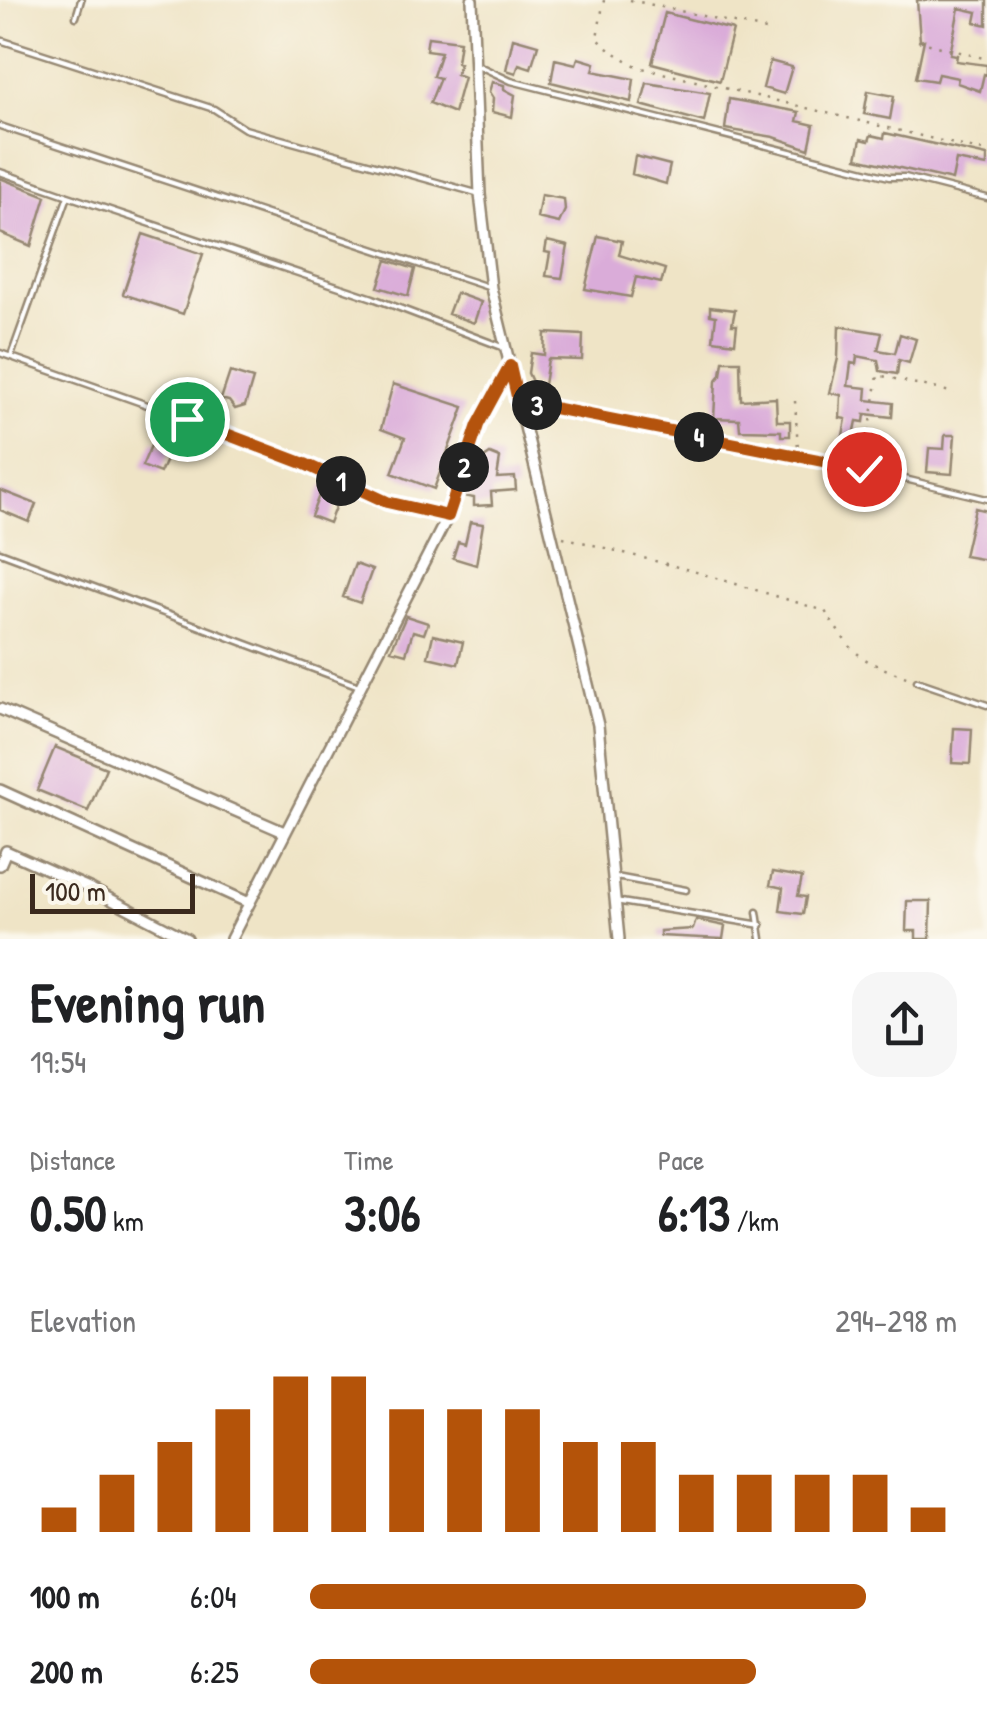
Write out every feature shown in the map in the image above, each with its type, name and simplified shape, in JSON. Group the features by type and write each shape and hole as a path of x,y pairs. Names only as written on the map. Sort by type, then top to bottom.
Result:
{"street":[{"path":"472,0 480,194 491,288 598,726 619,939"},
{"path":"231,939 448,516 478,425 510,366"},
{"path":"0,709 284,832"},
{"path":"0,790 247,902"},
{"path":"0,865 6,850 187,939"}],"lane":[{"path":"76,17 81,0"},
{"path":"0,40 214,109 245,130 480,194"},
{"path":"475,64 511,81 987,198"},
{"path":"0,126 491,288"},
{"path":"0,172 373,298 507,348"},
{"path":"12,356 68,196"},
{"path":"0,353 305,464 387,502 448,516"},
{"path":"518,401 864,469 987,499"},
{"path":"0,552 359,686"},
{"path":"918,681 987,705"},
{"path":"611,876 686,890"},
{"path":"615,901 761,925"},
{"path":"756,912 761,939"}],"path":[{"path":"604,0 597,37 605,47 638,67 987,152"},
{"path":"630,0 766,30"},
{"path":"918,41 987,59"},
{"path":"864,469 878,375 954,392"},
{"path":"795,401 798,456"},
{"path":"552,534 824,611 847,645 866,662 918,681"}],"building":[{"path":"917,0 987,0 987,25 975,22 977,12 959,8 950,54 957,55 956,61 987,65 980,91 957,83 958,78 938,74 936,81 916,78 924,40 920,41"},
{"path":"665,13 733,30 720,81 652,63"},
{"path":"428,37 460,41 456,74 464,77 454,113 430,103 440,78 433,76 441,52 426,50"},
{"path":"513,38 538,45 531,68 519,64 516,73 506,70"},
{"path":"578,58 595,63 593,71 634,79 631,102 551,82 555,59 576,64"},
{"path":"770,61 792,67 784,94 763,88"},
{"path":"492,82 504,85 515,95 512,117 492,112"},
{"path":"647,83 710,93 704,122 641,105"},
{"path":"868,91 894,96 890,119 864,114"},
{"path":"729,99 799,112 797,121 814,125 809,149 774,137 725,129"},
{"path":"885,133 987,156 987,166 956,160 952,180 857,158 861,139 869,141 871,135 884,138"},
{"path":"635,156 670,165 666,184 632,174"},
{"path":"0,178 46,196 31,246 0,233"},
{"path":"541,195 564,199 565,210 559,223 537,218"},
{"path":"143,234 203,254 183,314 123,294"},
{"path":"598,236 622,241 619,255 665,269 661,283 636,277 631,297 585,289"},
{"path":"547,241 568,246 562,278 546,276 550,253 545,252"},
{"path":"387,260 415,269 408,296 378,287"},
{"path":"456,293 481,302 474,323 448,314"},
{"path":"710,307 735,310 735,343 713,340 716,316 710,315"},
{"path":"839,326 882,333 878,350 895,353 900,334 916,339 909,363 899,360 897,374 880,371 878,360 857,356 856,364 851,363 848,386 867,388 866,400 893,403 892,417 865,414 864,422 857,421 853,440 864,442 862,456 840,452 846,419 840,418 841,395 830,393 838,358"},
{"path":"545,333 583,335 582,360 548,359 544,385 533,384 528,373 531,353 544,355"},
{"path":"723,361 740,361 741,400 776,398 777,421 790,421 790,436 781,436 781,431 740,430 739,419 714,418 716,381"},
{"path":"230,372 253,379 245,406 235,409 229,401 221,399"},
{"path":"393,384 464,407 434,489 392,473 405,438 381,429"},
{"path":"945,435 955,435 952,474 927,472 929,448 944,449"},
{"path":"153,441 171,449 160,473 142,466"},
{"path":"490,454 500,458 497,478 515,477 516,490 491,492 492,505 474,506 474,498 463,496 473,467 482,470 484,458"},
{"path":"323,485 341,492 329,523 311,516"},
{"path":"0,490 36,504 29,522 0,510"},
{"path":"975,508 987,511 987,560 964,556"},
{"path":"470,522 483,524 476,565 453,558 458,542 465,544"},
{"path":"355,564 372,570 360,603 343,597"},
{"path":"406,616 428,623 424,634 413,631 406,654 391,650"},
{"path":"433,635 463,642 458,664 428,657"},
{"path":"954,728 972,729 970,764 952,763"},
{"path":"55,747 106,768 88,811 37,790"},
{"path":"773,872 802,877 798,896 806,897 803,914 780,911 783,888 770,885"},
{"path":"907,901 931,901 930,939 916,939 916,931 906,931"},
{"path":"696,920 725,926 723,939 660,936 660,931 693,929"}],"route":[{"path":"187,419 305,464 387,502 448,516 478,425 510,366 518,401 864,469"}]}
